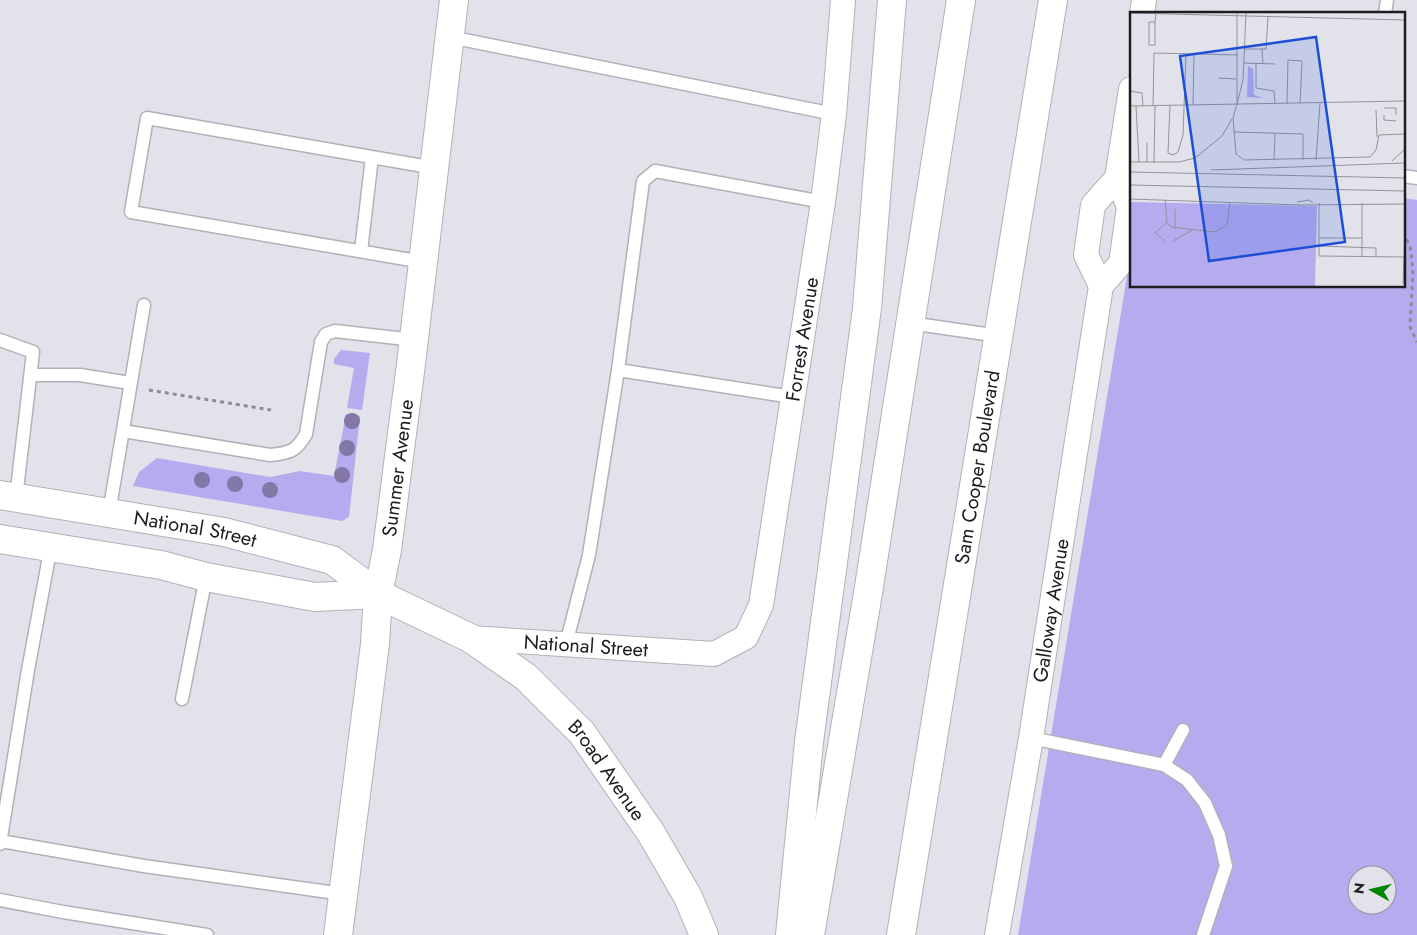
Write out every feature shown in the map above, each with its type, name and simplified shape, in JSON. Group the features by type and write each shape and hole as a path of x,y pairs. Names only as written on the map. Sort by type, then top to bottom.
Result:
{"main road":[{"name":"Summer Avenue","path":"338,935 375,644 378,594 387,550 414,340 454,0"},
{"path":"790,935 809,742 867,308 892,0"},
{"path":"810,935 868,593 961,0"},
{"name":"Sam Cooper Boulevard","path":"901,935 1053,0"},
{"name":"National Street","path":"8,496 224,532 332,560 378,594 470,638"},
{"name":"National Street","path":"0,539 160,565 206,577 315,597 378,594"},
{"name":"Broad Avenue","path":"470,638 526,677 582,733 651,833 688,896 704,935"}],"street":[{"name":"Forrest Avenue","path":"714,654 746,637 761,605 823,202 834,114 843,0"},
{"path":"1117,178 1129,207 1121,263 1101,286 1086,255 1093,205 1117,178 1127,134 1130,100"},
{"name":"Galloway Avenue","path":"997,935 1032,738 1101,286"},
{"name":"National Street","path":"470,638 714,654"}],"lane":[{"path":"450,37 834,114"},
{"path":"423,262 131,212 147,118 435,168"},
{"path":"361,251 372,157"},
{"path":"566,644 588,555 618,370 643,181 655,171 823,202"},
{"path":"1404,176 1417,178"},
{"path":"109,513 144,305"},
{"path":"910,323 999,336"},
{"path":"122,431 270,455 286,453 300,446 306,434 321,342 326,334 335,331 414,340"},
{"path":"0,340 34,352 8,496"},
{"path":"618,370 792,397"},
{"path":"31,375 80,375 130,383"},
{"path":"51,546 28,670 0,843 144,866 343,894"},
{"path":"182,699 206,577"},
{"path":"1164,765 1183,730"},
{"path":"1032,738 1164,765 1187,780 1205,803 1219,835 1226,866 1203,935"},
{"path":"0,900 207,935"}],"path":[{"path":"1404,234 1410,246 1413,270 1410,327 1417,342"},
{"path":"149,390 271,410"}],"shaded area":[{"path":"1404,198 1417,200 1417,935 1018,935 1130,258 1130,288 1404,288"},
{"path":"341,350 370,353 362,410 347,408 354,368 334,364 334,359"},
{"path":"346,414 360,416 349,517 342,521 133,486 139,472 157,458 270,477 300,471 334,476"}]}
